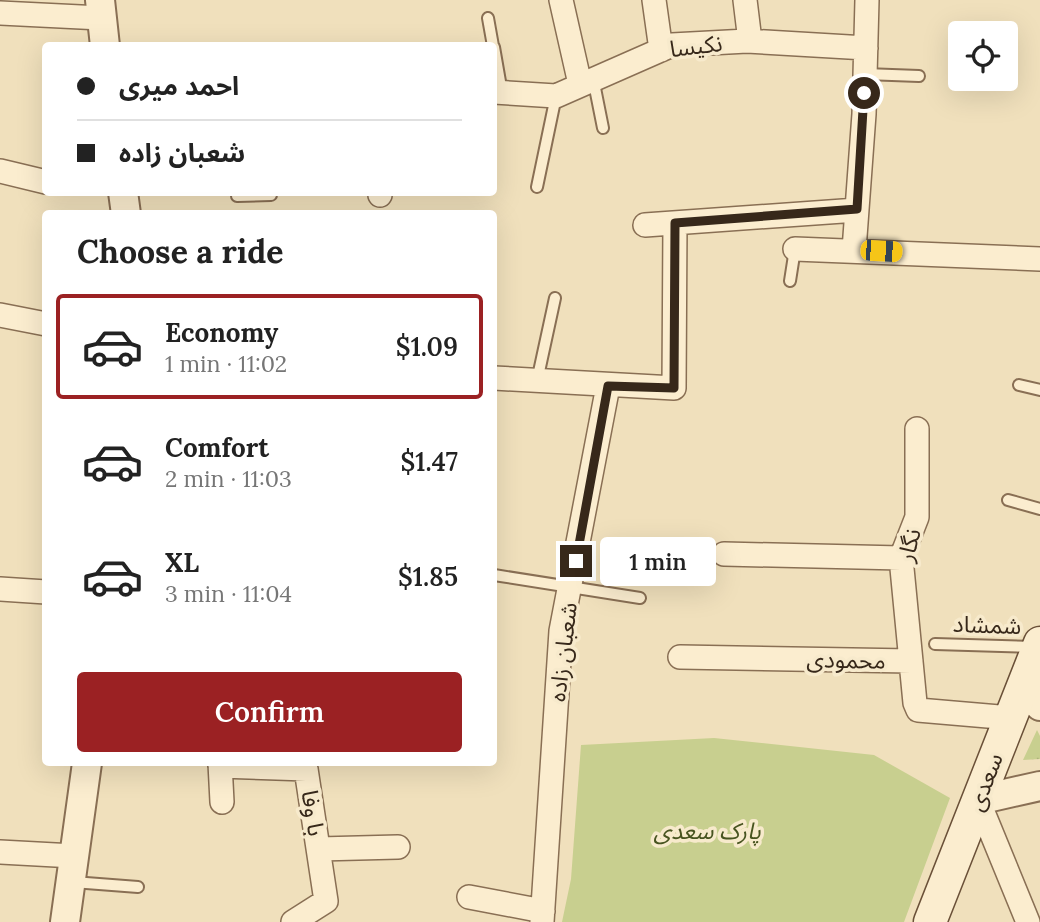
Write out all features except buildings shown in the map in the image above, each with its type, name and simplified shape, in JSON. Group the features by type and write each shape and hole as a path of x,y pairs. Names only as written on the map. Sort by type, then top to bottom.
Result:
{"main road":[{"name":"سعدی","path":"930,922 1011,718 1031,697 1039,645"}],"street":[{"path":"561,0 586,81"},
{"path":"654,0 661,50"},
{"path":"745,0 750,41"},
{"path":"854,250 867,0"},
{"path":"0,13 102,21"},
{"name":"نکیسا","path":"498,92 556,96 672,45 750,41 866,48"},
{"path":"0,171 42,181"},
{"path":"645,225 857,209"},
{"path":"497,378 674,388 675,223"},
{"path":"795,249 1040,259"},
{"path":"0,315 42,323"},
{"name":"شعبان زاده","path":"543,917 561,631 608,386"},
{"name":"نگار","path":"911,661 901,558 917,517 917,429"},
{"path":"724,554 901,558"},
{"path":"0,589 42,592"},
{"name":"محمودی","path":"680,657 911,661 918,710 1011,718"},
{"path":"65,922 87,766"},
{"path":"220,766 222,802"},
{"name":"با وفا","path":"254,766 306,769 326,901 293,922"},
{"path":"1028,922 978,800 1040,786"},
{"path":"318,849 398,847"},
{"path":"0,852 72,869"},
{"path":"470,897 543,917"}],"lane":[{"path":"488,18 492,42"},
{"path":"865,74 919,76"},
{"path":"586,81 603,128"},
{"path":"537,187 556,96"},
{"path":"790,281 795,249"},
{"path":"537,381 555,298"},
{"path":"1019,385 1040,390"},
{"path":"1008,500 1040,509"},
{"path":"497,576 640,598"},
{"name":"شمشاد","path":"935,644 1039,645"},
{"path":"72,869 138,887"}],"green space":[{"path":"1037,730 1040,736 1040,759 1023,760"},
{"name":"پارک سعدی","path":"714,738 874,755 950,798 904,922 562,922 571,879 581,745"}],"route":[{"path":"576,561 608,386 674,388 675,223 857,209 864,93"}]}
